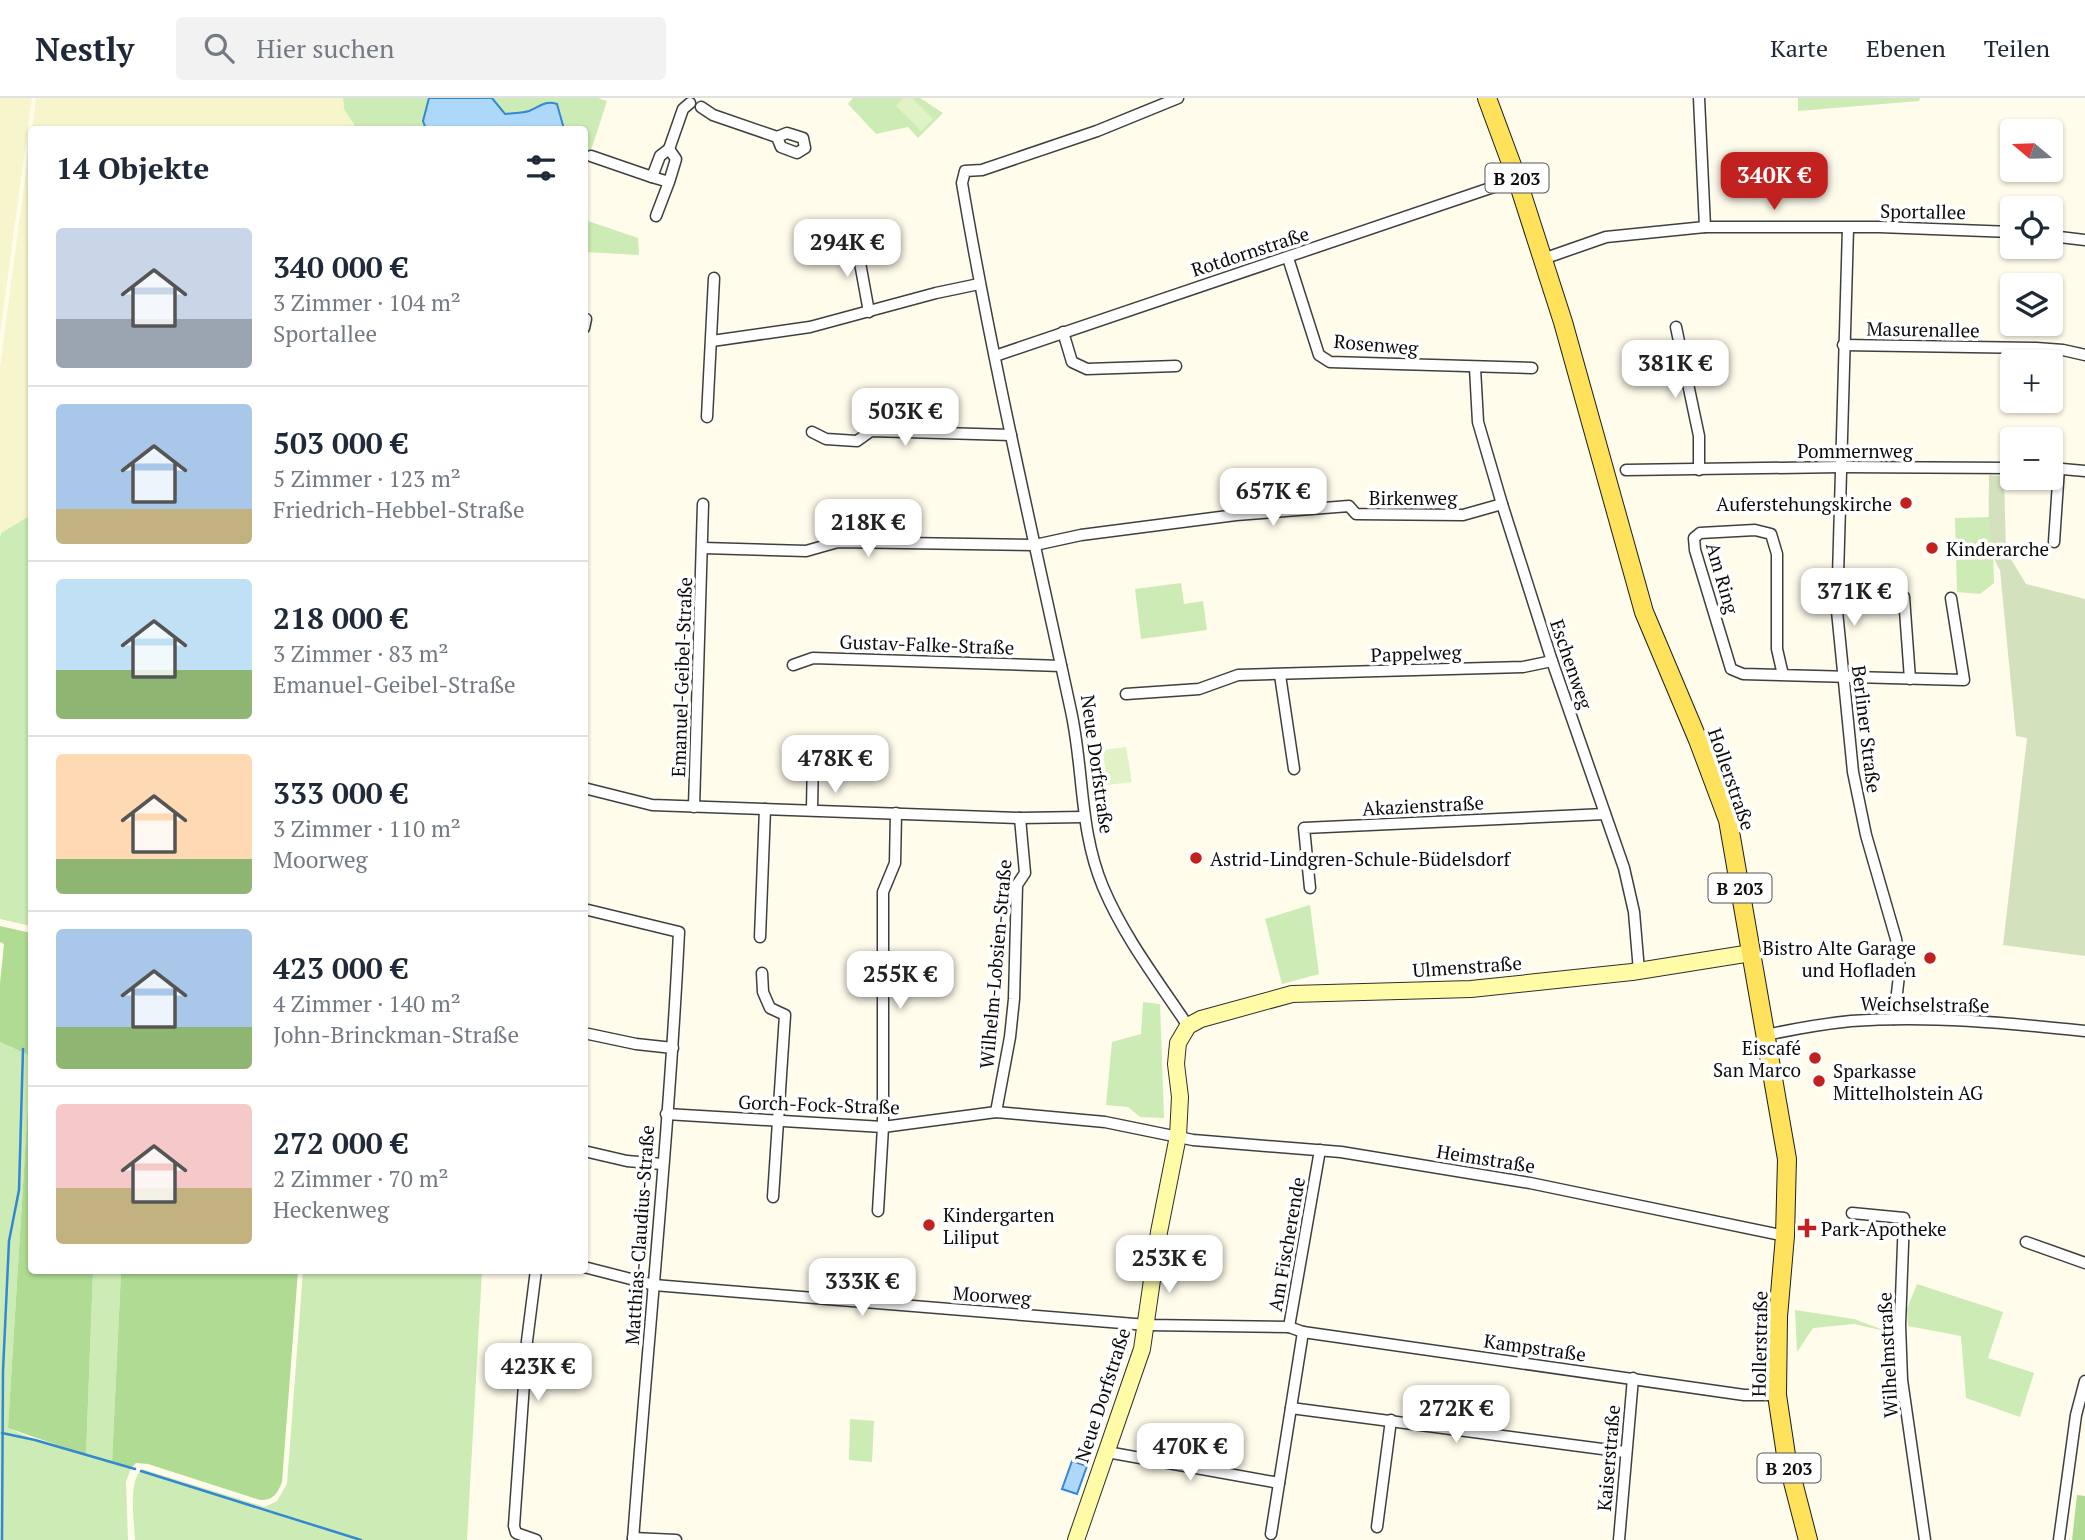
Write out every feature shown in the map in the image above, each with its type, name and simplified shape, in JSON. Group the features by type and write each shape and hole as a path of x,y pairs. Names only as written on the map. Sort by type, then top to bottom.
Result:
{"main road":[{"name":"Hollerstraße","path":"1487,98 1544,259 1644,612 1698,740 1728,820 1787,1159 1785,1236 1778,1317 1777,1395 1786,1455 1808,1540"}],"street":[{"name":"Neue Dorfstraße","path":"1076,1540 1143,1349 1158,1241 1178,1136 1178,1043 1188,1026 1128,935 1103,887 1087,840 1079,750 979,284 962,183 965,171 982,170 1097,131 1178,98"},
{"path":"1699,98 1705,228"},
{"path":"652,177 660,156 669,149 683,109 710,99"},
{"path":"694,103 713,115 777,138"},
{"path":"656,216 676,159 669,149"},
{"path":"591,156 669,182"},
{"name":"Rotdornstraße","path":"995,356 1517,179"},
{"name":"Sportallee","path":"1544,259 1606,237 1705,228 1963,228 2000,231"},
{"name":"Berliner Straße","path":"1848,228 1837,611 1853,772 1859,804 1896,939 1900,967 1894,1020"},
{"path":"2063,237 2085,240"},
{"path":"856,241 869,312"},
{"name":"Rosenweg","path":"1288,258 1319,355 1330,362 1532,369"},
{"path":"707,417 715,278"},
{"path":"712,341 869,312 979,284"},
{"path":"1676,327 1699,436 1699,470"},
{"path":"1063,332 1072,362 1087,369 1176,366"},
{"name":"Masurenallee","path":"1843,345 2036,348 2085,355"},
{"name":"Eschenweg","path":"1475,368 1478,422 1502,504 1623,868 1634,912 1639,971"},
{"path":"812,432 826,439 858,441 871,432 1011,435"},
{"name":"Pommernweg","path":"1626,470 2000,468"},
{"path":"2063,469 2085,471"},
{"path":"2054,542 2055,490"},
{"name":"Emanuel-Geibel-Straße","path":"694,807 704,504"},
{"name":"Birkenweg","path":"1035,545 1081,535 1236,515 1343,506 1349,506 1356,514 1463,515 1502,504"},
{"name":"Am Ring","path":"1783,675 1777,649 1777,554 1771,534 1755,530 1700,533 1693,538 1695,550 1731,669 1743,674 1964,680 1951,598"},
{"path":"703,548 806,551 838,542 1035,545"},
{"path":"1904,597 1910,679"},
{"name":"Gustav-Falke-Straße","path":"793,665 813,658 1061,666"},
{"name":"Pappelweg","path":"1126,694 1199,689 1238,675 1523,667 1552,661"},
{"path":"1280,675 1294,769"},
{"path":"812,810 813,755"},
{"path":"588,789 652,805 1020,818 1083,817"},
{"path":"760,937 765,809"},
{"path":"878,1211 883,1127 883,892 895,863 896,813"},
{"name":"Akazienstraße","path":"1310,888 1304,828 1605,814"},
{"name":"Wilhelm-Lobsien-Straße","path":"996,1112 1014,999 1017,885 1025,873 1020,818"},
{"name":"Matthias-Claudius-Straße","path":"588,910 679,932 673,1048 633,1539"},
{"name":"Ulmenstraße","path":"1188,1026 1200,1019 1292,994 1471,989 1639,971 1751,953"},
{"path":"762,973 764,992 770,1008 785,1015 773,1197"},
{"name":"Weichselstraße","path":"1766,1035 1841,1022 1894,1020 2005,1023 2085,1031"},
{"path":"588,1034 636,1044 673,1048"},
{"name":"Gorch-Fock-Straße","path":"666,1114 883,1127 996,1112 1105,1122 1178,1136"},
{"name":"Heimstraße","path":"1178,1136 1193,1140 1320,1150 1530,1183 1785,1236"},
{"name":"Am Fischerende","path":"1147,1325 1289,1327 1320,1150"},
{"path":"588,1152 627,1161 662,1164"},
{"name":"Wilhelmstraße","path":"1852,1213 1904,1218 1900,1325 1902,1380 1925,1540"},
{"path":"2026,1242 2085,1263"},
{"name":"Moorweg","path":"588,1268 654,1285 1147,1325"},
{"path":"535,1274 529,1317 513,1526 516,1533 536,1540"},
{"name":"Kampstraße","path":"1289,1327 1303,1332 1744,1395 1777,1395"},
{"path":"1271,1534 1303,1332"},
{"name":"Kaiserstraße","path":"1619,1540 1633,1378"},
{"path":"2059,1540 2076,1415 2085,1381"},
{"path":"1291,1408 1625,1452"},
{"path":"1377,1527 1391,1420"},
{"path":"1107,1452 1279,1483"},
{"path":"633,1539 676,1540"}],"green space":[{"path":"0,98 32,98 28,126 0,334"},
{"path":"36,98 343,98 344,109 355,126 32,126"},
{"path":"343,98 429,98 425,126 355,126 344,109"},
{"path":"492,98 598,98 607,101 588,160 588,126 563,126 556,104 527,112 505,114"},
{"path":"853,98 920,98 943,113 918,138 908,127 876,134 848,104"},
{"path":"903,98 912,98 933,119 921,131 896,106"},
{"path":"1798,98 1920,98 1919,101 1798,111"},
{"path":"28,156 28,517 0,533 0,367"},
{"path":"588,221 638,238 639,255 588,252"},
{"path":"1989,475 2000,476 2000,490 2004,490 2006,551 2026,584 2085,599 2085,956 2003,945 2027,738 2016,736 2000,570 1992,550"},
{"path":"28,517 28,925 0,919 1,533"},
{"path":"1992,517 1994,583 1980,594 1957,592 1955,518"},
{"path":"1181,583 1184,604 1203,601 1207,630 1141,639 1135,589"},
{"path":"1126,747 1132,782 1107,785 1103,750"},
{"path":"1310,905 1319,974 1282,984 1265,919"},
{"path":"0,926 28,932 28,1055 0,1042 0,983 4,944 0,942"},
{"path":"1143,1002 1160,1004 1164,1118 1140,1117 1128,1107 1106,1105 1112,1042 1141,1034"},
{"path":"0,1042 28,1055 28,1105 8,1428 38,1441 86,1454 93,1274 121,1274 112,1462 131,1468 126,1482 128,1540 0,1540"},
{"path":"28,1105 28,1274 93,1274 86,1455 8,1428"},
{"path":"121,1274 298,1274 282,1482 277,1493 260,1500 148,1464 136,1463 131,1468 112,1462"},
{"path":"303,1274 482,1274 467,1540 135,1540 133,1492 142,1469 265,1507 277,1501 287,1484"},
{"path":"1917,1284 2003,1312 1988,1358 2034,1373 2020,1417 1966,1398 1961,1336 1908,1326 1907,1309"},
{"path":"1795,1310 1854,1319 1889,1332 1854,1324 1813,1328 1797,1352"},
{"path":"850,1419 874,1421 872,1462 849,1460"},
{"path":"2077,1495 2085,1496 2085,1540 2072,1540"}],"water":[{"path":"429,98 492,98 505,114 527,112 545,103 557,104 563,126 425,126 423,121"},
{"path":"1072,1461 1087,1466 1077,1494 1062,1489"}],"waterway":[{"path":"2,1540 3,1371 9,1241 19,1190 23,1049"},
{"path":"2,1433 135,1469"},
{"path":"141,1471 361,1540"}],"place":[{"name":"Auferstehungskirche","path":"1906,503"},
{"name":"Kinderarche","path":"1932,548"},
{"name":"Astrid-Lindgren-Schule-Büdelsdorf","path":"1196,858"},
{"name":"Bistro Alte Garage und Hofladen","path":"1930,958"},
{"name":"Eiscafé San Marco","path":"1815,1058"},
{"name":"Sparkasse Mittelholstein AG","path":"1819,1081"},
{"name":"Kindergarten Liliput","path":"929,1225"},
{"name":"Park-Apotheke","path":"1807,1228"}]}
